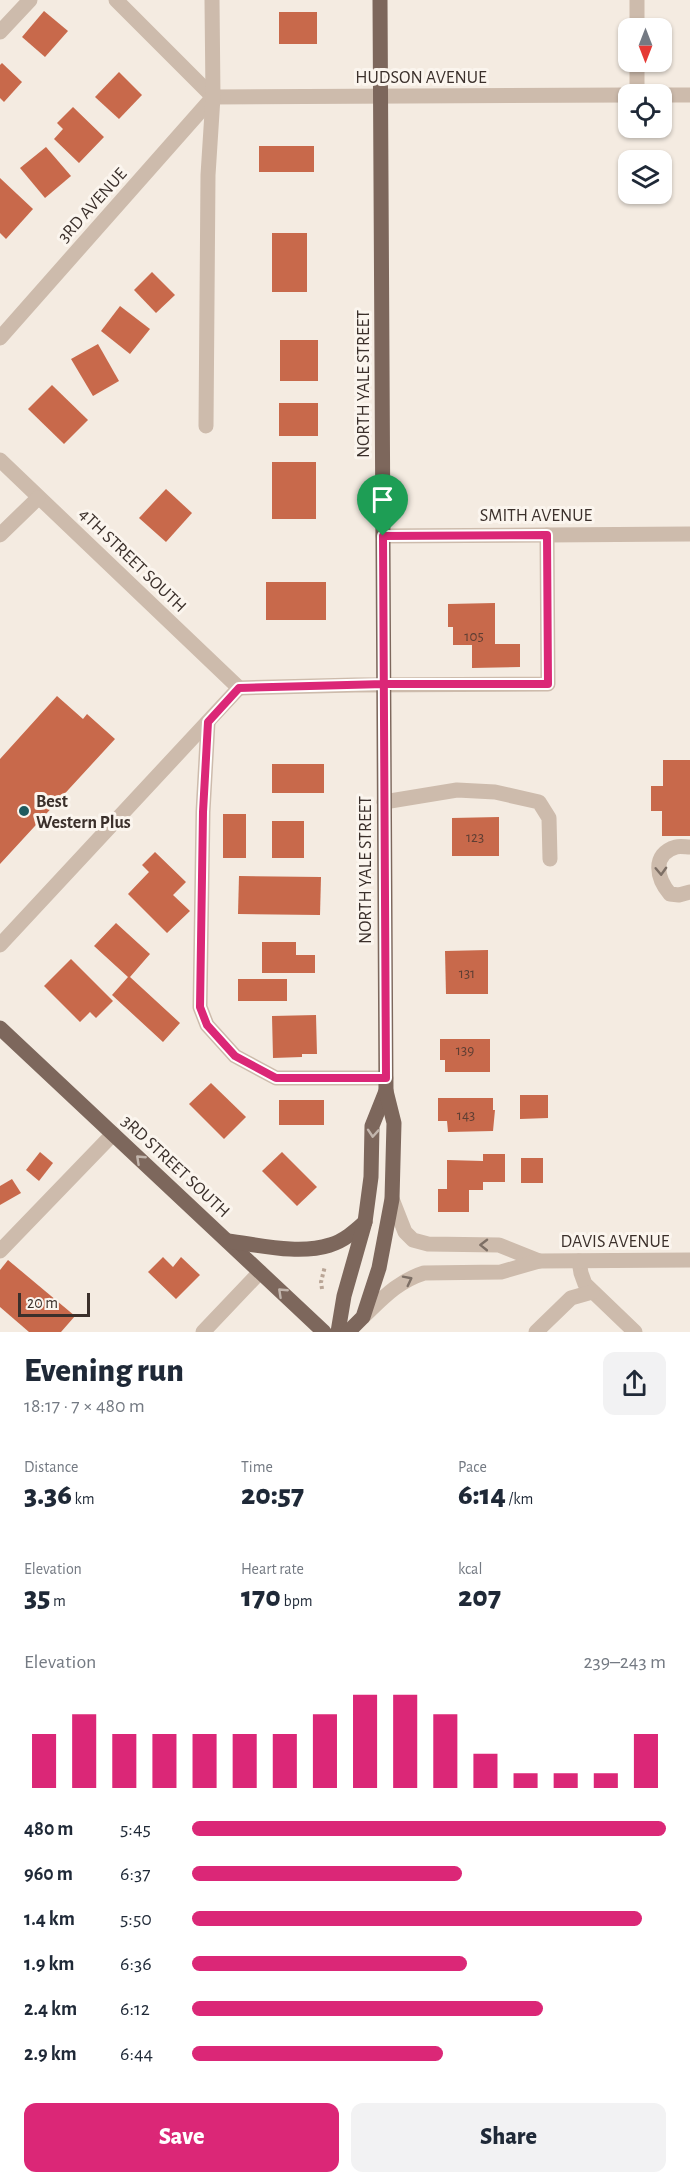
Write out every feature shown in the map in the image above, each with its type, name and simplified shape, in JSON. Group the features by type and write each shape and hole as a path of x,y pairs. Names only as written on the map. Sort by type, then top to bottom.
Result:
{"main road":[{"name":"NORTH YALE STREET","path":"363,1317 379,1268 392,1199 394,1123 386,1084 380,0"},
{"name":"3RD STREET SOUTH","path":"0,1028 324,1332"},
{"name":"NORTH YALE STREET","path":"338,1332 344,1296 365,1222 371,1178 372,1126 386,1084"},
{"path":"228,1242 314,1249 332,1245 349,1236 365,1222"},
{"path":"348,1332 363,1317"}],"street":[{"path":"0,32 30,0"},
{"path":"116,0 213,97"},
{"path":"206,426 208,175 213,97 212,0"},
{"path":"637,0 637,18"},
{"name":"HUDSON AVENUE","path":"213,97 618,95"},
{"path":"672,95 690,95"},
{"name":"3RD AVENUE","path":"0,338 213,97"},
{"name":"4TH STREET SOUTH","path":"0,460 239,688"},
{"path":"0,535 39,498"},
{"name":"SMITH AVENUE","path":"383,536 690,534"},
{"path":"0,945 239,688 384,684 548,684 547,535"},
{"path":"208,722 203,812 200,1007 207,1025 235,1056 276,1078 386,1084"},
{"path":"384,802 457,790 495,792 538,802 549,818 550,859"},
{"path":"690,847 675,847 662,856 659,866 659,878 669,894 679,895 690,892"},
{"path":"0,1251 113,1134"},
{"name":"DAVIS AVENUE","path":"392,1199 405,1232 413,1240 428,1244 500,1245 539,1261"},
{"name":"DAVIS AVENUE","path":"363,1317 394,1287 424,1273 501,1272 539,1261 690,1260"},
{"path":"579,1261 585,1284 635,1332"},
{"path":"203,1332 260,1272"},
{"path":"536,1332 571,1298 592,1292"}],"path":[{"path":"322,1289 321,1282 326,1261"}],"building":[{"path":"44,11 68,31 45,57 22,37"},
{"path":"279,12 317,12 317,44 279,44"},
{"path":"2,63 22,82 4,102 0,98 0,65"},
{"path":"119,72 142,95 119,119 95,97"},
{"path":"73,107 104,137 79,163 54,139 63,129 57,123"},
{"path":"259,146 314,146 314,172 259,172"},
{"path":"46,147 71,176 45,198 20,168"},
{"path":"0,178 33,209 6,239 0,233"},
{"path":"272,233 307,233 307,292 272,292"},
{"path":"152,272 175,295 156,313 134,290"},
{"path":"120,306 150,329 130,354 101,331"},
{"path":"280,340 318,340 318,381 280,381"},
{"path":"98,344 119,381 93,396 71,359"},
{"path":"52,385 88,420 64,444 28,409"},
{"path":"279,403 318,403 318,436 279,436"},
{"path":"272,462 316,462 316,519 272,519"},
{"path":"166,489 192,513 166,542 139,518"},
{"path":"266,582 326,582 326,620 266,620"},
{"path":"495,603 495,644 520,644 520,667 472,668 472,645 453,645 453,627 448,627 448,604"},
{"name":"Best Western Plus","path":"57,696 83,719 87,714 115,739 0,864 0,759"},
{"path":"663,760 690,760 690,836 662,836 662,811 651,811 651,786 663,786"},
{"path":"272,764 324,764 324,793 272,793"},
{"path":"223,814 246,814 246,858 223,858"},
{"path":"499,817 499,856 452,856 452,818"},
{"path":"272,821 304,821 304,858 272,858"},
{"path":"155,852 186,882 173,895 190,911 167,933 128,894 149,872 142,865"},
{"path":"239,876 321,877 320,915 238,914"},
{"path":"116,923 150,954 130,977 180,1023 163,1042 112,995 128,977 94,946"},
{"path":"262,942 296,942 296,955 315,955 315,973 262,973"},
{"path":"488,950 488,994 446,994 445,951"},
{"path":"71,959 113,1001 96,1018 90,1012 80,1022 44,986"},
{"path":"238,979 287,979 287,1001 238,1001"},
{"path":"316,1015 317,1054 273,1058 272,1016"},
{"path":"440,1039 490,1039 490,1072 445,1072 445,1060 440,1060"},
{"path":"211,1083 246,1117 224,1139 189,1104"},
{"path":"520,1095 548,1095 548,1118 520,1119"},
{"path":"438,1098 493,1098 493,1110 495,1110 493,1131 448,1132 447,1121 438,1121"},
{"path":"279,1100 324,1100 324,1125 279,1125"},
{"path":"40,1152 53,1163 39,1181 26,1170"},
{"path":"282,1152 317,1187 297,1206 262,1171"},
{"path":"483,1154 505,1154 505,1182 483,1182 483,1190 469,1190 469,1212 438,1212 438,1189 447,1189 447,1160 483,1161"},
{"path":"521,1158 543,1158 543,1183 521,1183"},
{"path":"12,1179 21,1193 0,1205 0,1186"},
{"path":"163,1257 173,1267 181,1257 200,1275 176,1299 148,1272"},
{"path":"8,1260 75,1316 61,1332 29,1332 0,1307 0,1270"}],"place":[{"name":"Best Western Plus","path":"24,811"}],"route":[{"path":"383,536 384,684 386,1078 276,1078 235,1056 207,1025 200,1007 203,812 208,722 239,688 384,684 548,684 547,535 383,536"}]}
